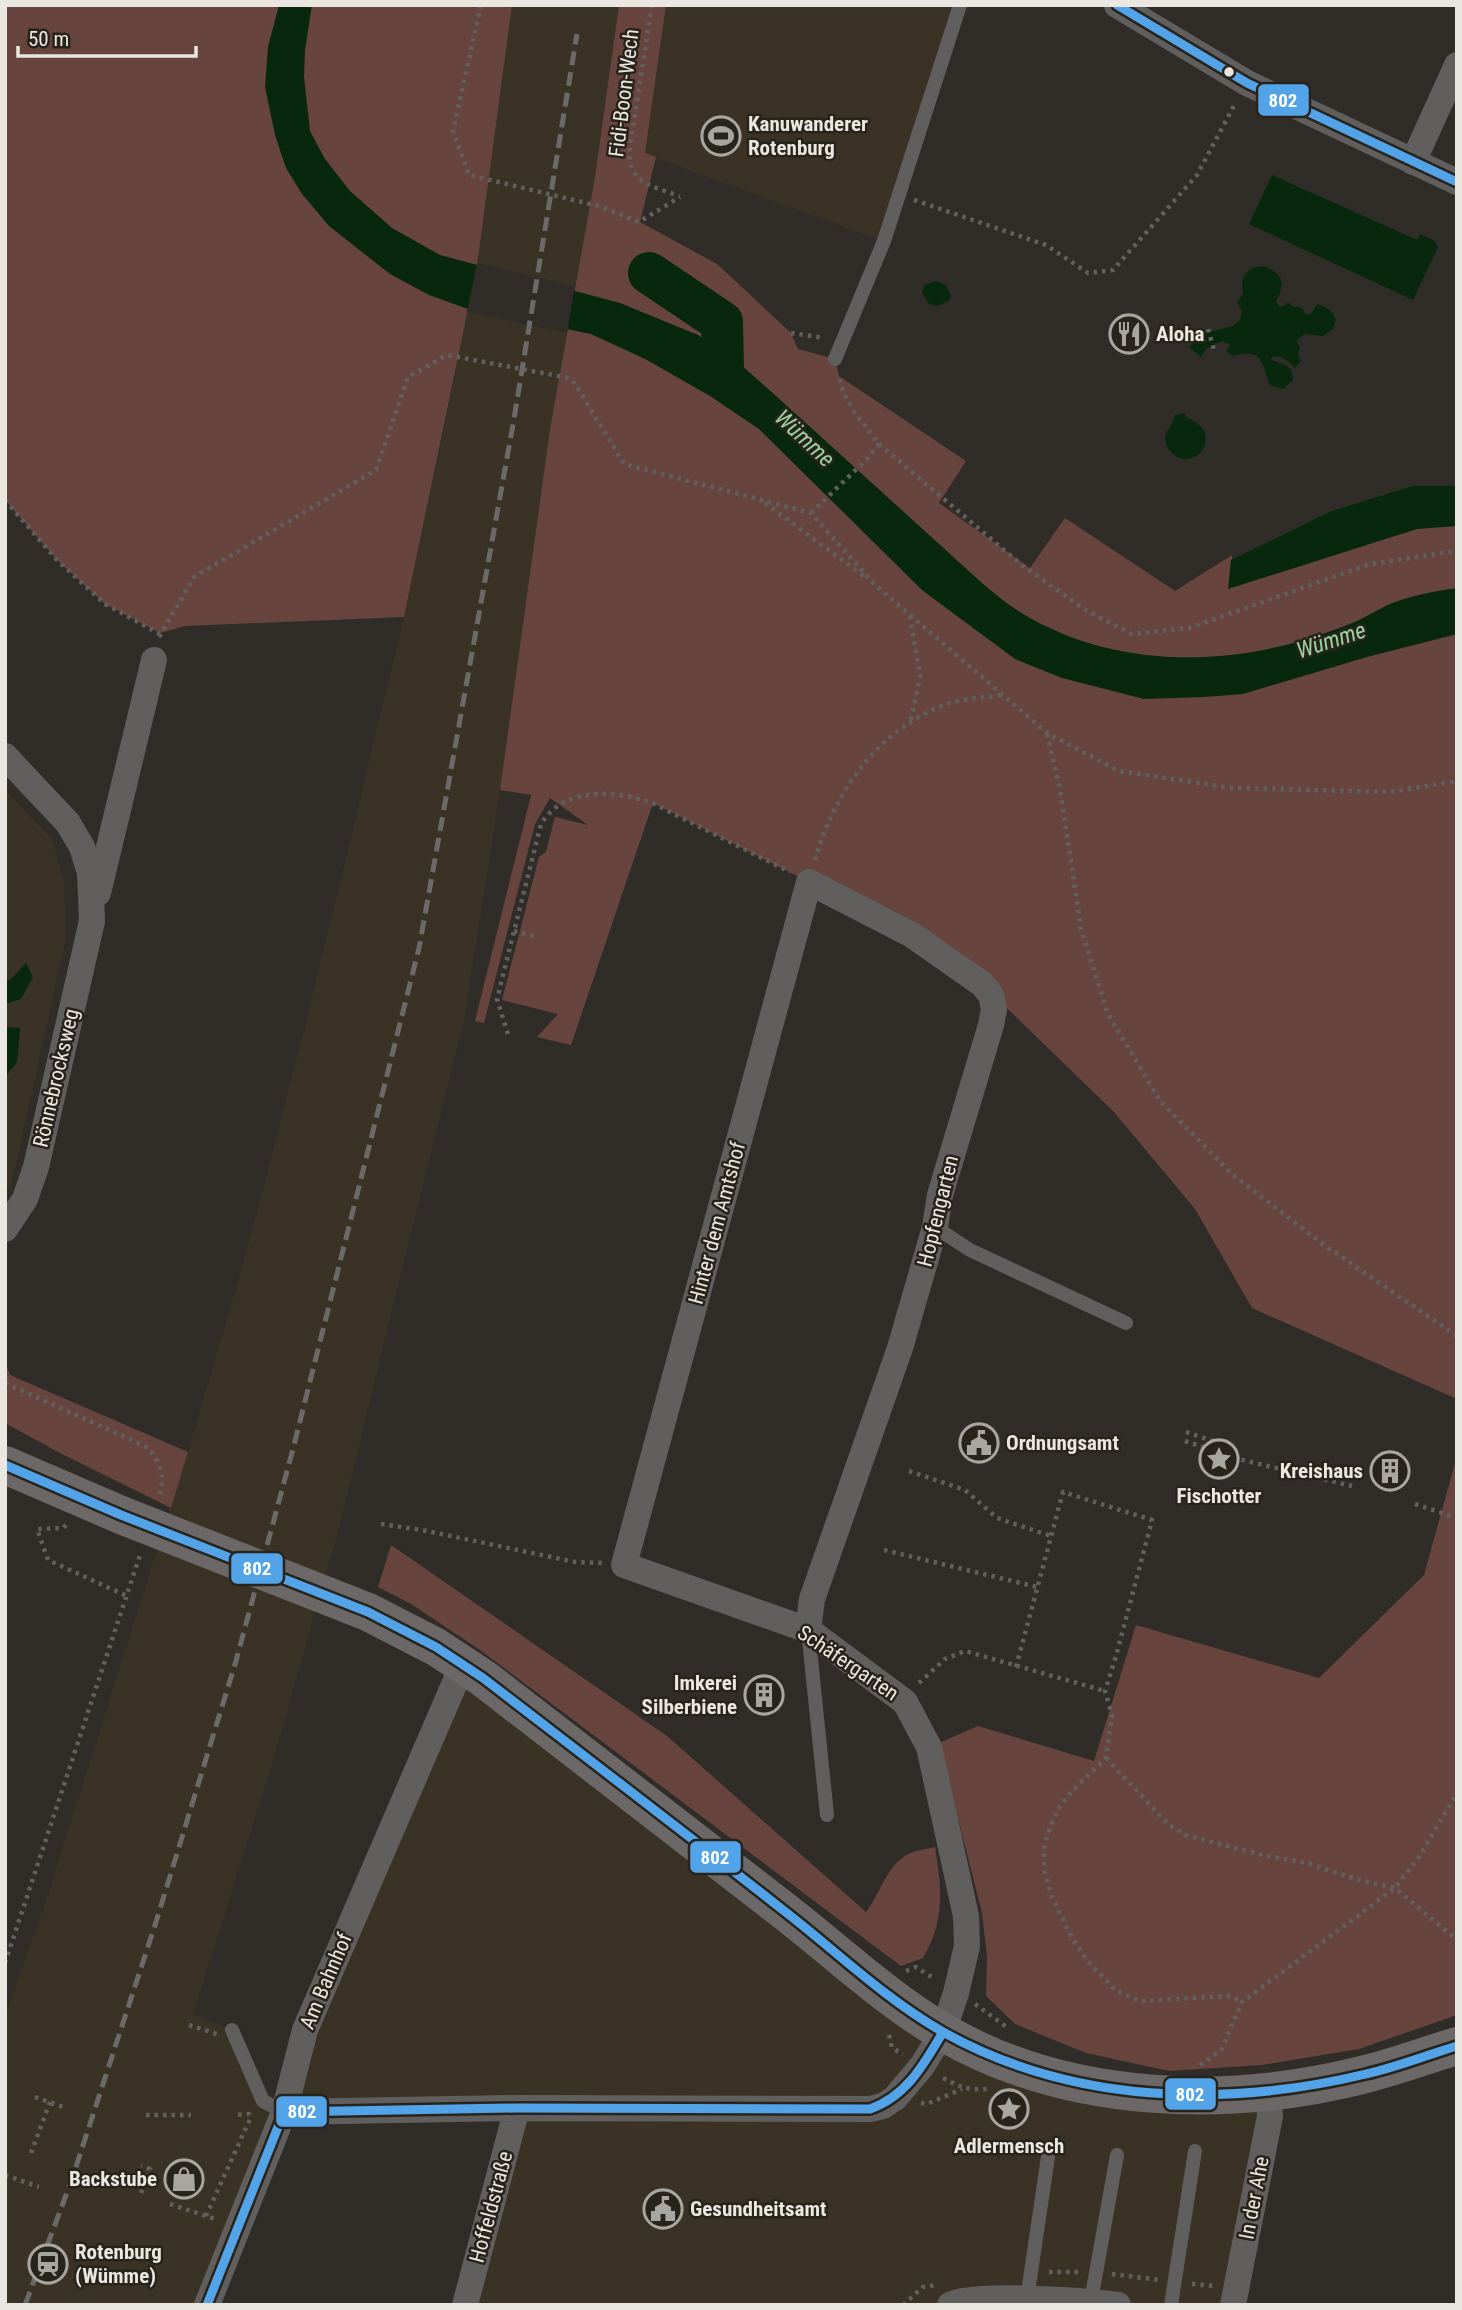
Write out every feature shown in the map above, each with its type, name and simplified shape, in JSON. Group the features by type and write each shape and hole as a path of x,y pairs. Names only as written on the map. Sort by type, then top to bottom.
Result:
{"main road":[{"path":"5,1465 121,1515 368,1612 398,1626 463,1664 785,1911 884,1993 943,2032 996,2058 1069,2082 1136,2092 1196,2096 1269,2092 1365,2074 1457,2046"}],"street":[{"path":"1117,5 1247,83 1457,182"},
{"path":"1413,162 1457,65"},
{"name":"Rönnebrocksweg","path":"5,1229 25,1199 36,1167 154,660"},
{"name":"Rönnebrocksweg","path":"5,756 68,823 82,847 90,873 92,921"},
{"name":"Hopfengarten","path":"807,1630 812,1599 900,1348 935,1227 940,1195 991,1025 993,1009 991,995 982,984 912,935 809,882"},
{"name":"Hinter dem Amtshof","path":"624,1565 809,882"},
{"name":"Schäfergarten","path":"284,2112 517,2108 870,2109 883,2106 895,2098 922,2066 943,2032 956,1993 967,1946 966,1916 929,1747 905,1702 807,1630 624,1565"},
{"name":"Am Bahnhof","path":"207,2305 284,2112 305,2030 463,1664"},
{"name":"In der Ahe","path":"1233,2305 1270,2116 1269,2092"},
{"name":"Hoffeldstraße","path":"465,2305 517,2108"},
{"path":"950,2305 954,2302 978,2300 1027,2299 1091,2301 1118,2305"}],"lane":[{"path":"835,359 872,273 900,195 960,5"},
{"path":"935,1227 970,1250 1126,1323"},
{"path":"807,1630 827,1815"},
{"path":"232,2030 263,2101 284,2112"},
{"path":"1171,2305 1195,2151"},
{"path":"1091,2301 1117,2155"},
{"path":"1027,2299 1048,2157"}],"path":[{"name":"Fidi-Boon-Wech","path":"481,5 453,131 469,175 599,206 639,222 680,197 642,181 629,166 652,5"},
{"path":"900,195 1046,245 1088,273 1113,270 1197,175 1247,83"},
{"path":"1208,329 1214,349"},
{"path":"790,333 842,340"},
{"path":"5,500 57,560 105,604 160,634 194,577 376,470 408,377 447,355 569,378 576,385 624,464 811,513 874,584"},
{"path":"835,359 841,390 879,444 1023,566 1087,611 1132,634 1189,628 1370,565 1457,551"},
{"path":"811,513 879,444"},
{"path":"762,501 874,584 1047,733 1119,771 1233,788 1390,792 1457,781"},
{"path":"910,616 920,676 910,721"},
{"path":"508,1034 497,999 541,824 547,814 571,799 599,793 629,795 653,803 809,882 819,846 836,805 859,768 882,743 910,721 949,703 1002,695"},
{"path":"1047,733 1060,789 1081,929 1108,1014 1160,1101 1233,1175 1324,1245 1457,1336"},
{"path":"514,931 537,937"},
{"path":"5,1383 145,1446 157,1458 162,1473 157,1501"},
{"path":"1186,1432 1234,1448 1238,1459"},
{"path":"1185,1441 1238,1459 1352,1486"},
{"path":"909,1471 965,1490 997,1518 1051,1536"},
{"path":"1016,1667 1063,1492 1152,1520 1105,1691 1112,1715 1106,1758 1072,1791 1059,1808 1044,1848 1044,1870 1062,1921 1087,1960 1115,1990 1128,1997 1148,2001 1230,1996 1242,2003"},
{"path":"1415,1504 1457,1518"},
{"path":"381,1524 575,1562 624,1565"},
{"path":"63,1528 37,1529 48,1560 127,1596"},
{"path":"5,1963 142,1549"},
{"path":"884,1550 1038,1587"},
{"path":"905,1702 918,1684 939,1664 965,1651 1105,1691"},
{"path":"1106,1758 1169,1825 1186,1835 1258,1854 1307,1863 1359,1880 1395,1888 1457,1940"},
{"path":"1221,2049 1242,2003 1395,1888 1419,1857 1457,1793"},
{"path":"956,1993 991,2014 1010,2030"},
{"path":"963,2089 982,2089"},
{"path":"35,2097 66,2108"},
{"path":"31,2153 50,2102"},
{"path":"206,2216 250,2119 249,2114 234,2115"},
{"path":"146,2115 191,2115"},
{"path":"141,2166 150,2169 141,2193"},
{"path":"5,2175 22,2178 38,2187"},
{"path":"170,2204 199,2214"}],"shaded area":[{"path":"5,5 512,5 477,266 404,617 185,626 160,633 105,604 57,560 5,500"},
{"path":"512,5 619,5 595,177 550,429 500,790 464,1020 335,1542 272,1764 193,2014 232,2030 263,2101 284,2111 463,1664 996,2058 1269,2092 1223,2305 989,2305 940,2299 935,2305 465,2305 517,2109 284,2112 207,2305 5,2305 5,2017 46,1901 188,1452 243,1265 307,1020 404,617 450,401 477,266"},
{"path":"619,5 666,5 645,153 656,157 640,222 717,264 791,333 798,349 835,359 839,376 966,461 939,503 1030,568 1065,518 1175,591 1232,555 1232,560 1331,511 1412,486 1457,486 1457,1399 1252,1308 1195,1209 1114,1112 982,984 809,882 653,803 571,1045 537,1037 558,1014 502,1000 539,857 546,852 555,817 588,825 550,798 535,824 484,1023 475,1021 531,795 500,790 550,429 595,177"},
{"path":"666,5 955,5 880,240 645,154"},
{"path":"5,790 52,839 64,885 66,937 11,1187 5,1190"},
{"path":"5,1363 10,1375 188,1452 171,1508 5,1423"},
{"path":"1457,1456 1457,2015 1359,2049 1262,2065 1169,2071 1086,2053 1015,2024 986,1996 987,1956 982,1913 939,1743 978,1726 1094,1761 1136,1625 1319,1678 1424,1575"},
{"path":"391,1545 667,1736 866,1912 889,1872 901,1859 911,1853 935,1847 940,1904 935,1931 923,1958 901,1966 480,1650 411,1604 378,1587"}],"water":[{"name":"Wümme","path":"279,5 312,5 304,77 310,131 325,159 350,191 392,228 440,255 620,303 698,335 740,364 987,587 1015,609 1053,630 1087,643 1160,656 1234,654 1307,639 1351,624 1395,602 1457,588 1457,634 1367,657 1243,694 1204,697 1144,699 1062,678 1015,659 922,590 759,429 710,396 647,360 591,334 468,309 429,295 390,274 329,226 302,194 286,168 275,135 265,87 268,47"},
{"path":"1272,175 1417,240 1420,234 1435,241 1438,247 1413,300 1249,224"},
{"path":"1263,266 1276,272 1281,280 1281,290 1276,302 1279,306 1288,302 1293,307 1301,307 1306,315 1312,313 1317,304 1329,309 1336,320 1333,329 1323,336 1304,334 1296,341 1300,347 1298,355 1301,361 1295,368 1282,358 1272,357 1271,360 1291,371 1293,380 1283,389 1270,385 1263,365 1256,356 1233,356 1226,351 1231,345 1222,341 1206,349 1201,357 1189,347 1202,334 1232,326 1240,320 1242,311 1237,302 1243,294 1243,278 1248,271"},
{"path":"936,281 946,285 951,296 949,301 937,306 929,304 922,292 924,285"},
{"path":"1185,413 1187,418 1199,424 1206,440 1198,455 1190,459 1182,459 1173,454 1165,440 1175,415"},
{"path":"1412,486 1457,486 1457,526 1417,529 1228,589 1231,560 1331,511"},
{"path":"26,963 33,977 21,999 5,1004 5,981 10,980"},
{"path":"5,1027 20,1028 17,1062 5,1077"}],"pier":[{"path":"477,263 575,286 567,333 467,312"}],"waterway":[{"path":"649,273 722,322 723,370"}],"railway":[{"path":"25,2305 72,2179 156,1922 236,1661 293,1449 419,948 514,419 577,34"}],"transit line":[{"name":"802","path":"1117,5 1247,83 1457,182"},
{"name":"802","path":"5,1465 121,1515 368,1612 436,1647 483,1678 783,1910 901,2005 943,2032 992,2056 1044,2074 1096,2086 1150,2093 1204,2095 1313,2085 1378,2071 1457,2046"},
{"name":"802","path":"207,2305 284,2112 517,2108 870,2109 894,2096 913,2078 943,2032"}],"place":[{"name":"Kanuwanderer Rotenburg","path":"721,136"},
{"name":"Aloha","path":"1129,334"},
{"name":"Ordnungsamt","path":"979,1443"},
{"name":"Fischotter","path":"1219,1459"},
{"name":"Kreishaus","path":"1390,1471"},
{"name":"Imkerei Silberbiene","path":"764,1695"},
{"name":"Adlermensch","path":"1009,2109"},
{"name":"Backstube","path":"184,2179"},
{"name":"Gesundheitsamt","path":"663,2209"},
{"name":"Rotenburg (Wümme)","path":"48,2264"}]}
